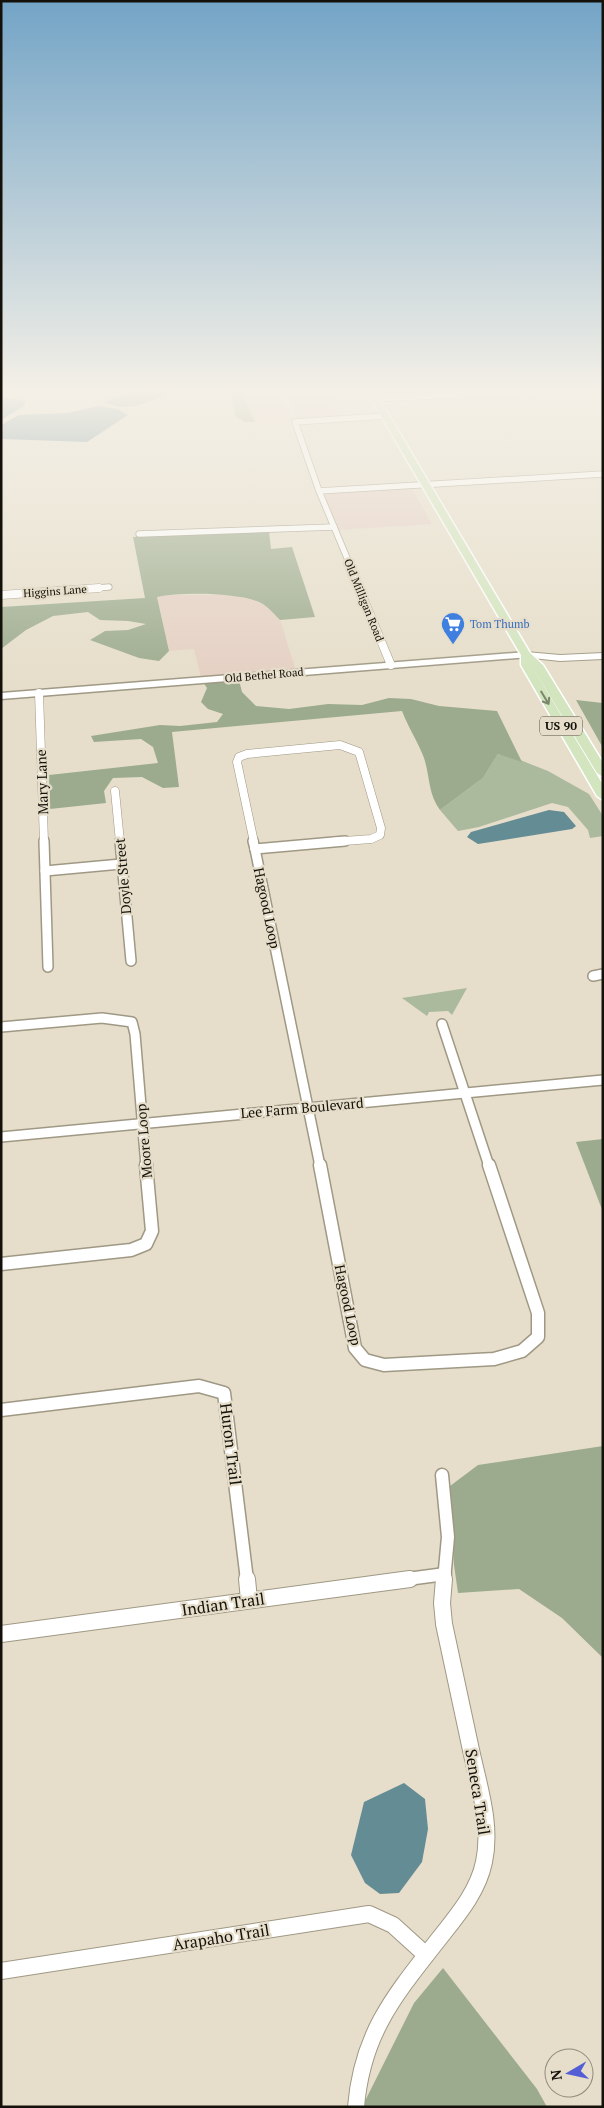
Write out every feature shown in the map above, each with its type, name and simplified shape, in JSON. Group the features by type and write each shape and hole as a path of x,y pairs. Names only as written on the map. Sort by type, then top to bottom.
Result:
{"main road":[{"name":"US 90","path":"428,488 526,655 538,665 603,773"},
{"path":"526,655 603,649"},
{"name":"US 90","path":"526,655 526,665 603,796"},
{"path":"526,655 560,658 603,656"}],"street":[{"path":"319,491 366,488"},
{"name":"Old Milligan Road","path":"319,491 391,666"},
{"path":"139,534 334,527"},
{"name":"Higgins Lane","path":"1,594 109,587"},
{"name":"Old Bethel Road","path":"1,696 526,655"},
{"name":"Mary Lane","path":"39,693 48,967"},
{"name":"Hagood Loop","path":"255,849 371,839 380,835 381,828 359,752 340,745 247,754 239,757 236,762 309,1108 355,1348 365,1360 384,1365 494,1359 522,1351 538,1337 538,1313 467,1093 442,1024"},
{"name":"Doyle Street","path":"115,791 131,962"},
{"path":"45,871 121,864"},
{"name":"Moore Loop","path":"1,1027 102,1018 132,1022 135,1034 152,1231 146,1244 130,1250 1,1264"},
{"name":"Lee Farm Boulevard","path":"1,1137 603,1080"},
{"name":"Huron Trail","path":"1,1410 199,1386 224,1392 228,1404 249,1600"},
{"name":"Seneca Trail","path":"356,2107 361,2064 370,2038 389,2002 463,1906 477,1882 482,1868 486,1842 486,1821 444,1624 442,1603 448,1537 442,1475"},
{"name":"Indian Trail","path":"1,1634 445,1574"},
{"name":"Arapaho Trail","path":"1,1971 370,1914 382,1917 392,1924 426,1955"}],"shaded area":[{"path":"412,488 432,524 339,530 323,492"},
{"path":"231,595 265,605 280,620 296,671 201,678 194,649 169,651 157,596"}],"green space":[{"path":"269,532 271,549 292,547 315,617 280,620 263,604 241,597 211,594 168,595 157,597 169,651 159,661 139,658 90,640 105,631 128,630 146,624 100,620 88,612 53,616 26,630 1,649 1,607 145,598 133,537"},
{"path":"239,680 242,692 256,706 289,709 328,704 362,705 389,698 411,699 439,706 497,711 522,762 498,754 483,778 440,810 433,798 424,758 402,711 172,732 179,787 163,788 142,777 113,778 104,791 106,803 50,809 49,775 158,763 153,747 141,739 94,742 91,736 160,725 180,726 217,722 223,714 208,709 201,702 207,688 203,682"},
{"path":"576,700 603,703 603,748"},
{"path":"498,754 515,758 548,771 589,794 603,816 603,836 590,838 588,830 568,807 552,803 479,827 458,831 440,810 483,778"},
{"path":"467,988 452,1015 448,1011 429,1012 427,1016 402,998"},
{"path":"603,1139 603,1212 576,1142"},
{"path":"603,1446 603,1658 562,1618 519,1589 458,1593 454,1565 450,1486 478,1465"},
{"path":"443,1968 537,2089 547,2107 362,2107 414,2003"}],"water":[{"path":"549,810 564,812 576,826 572,829 478,844 467,837 471,832"},
{"path":"404,1783 425,1799 428,1829 422,1862 399,1893 380,1894 365,1883 351,1855 364,1802"}],"place":[{"name":"Tom Thumb","path":"453,645"}]}
